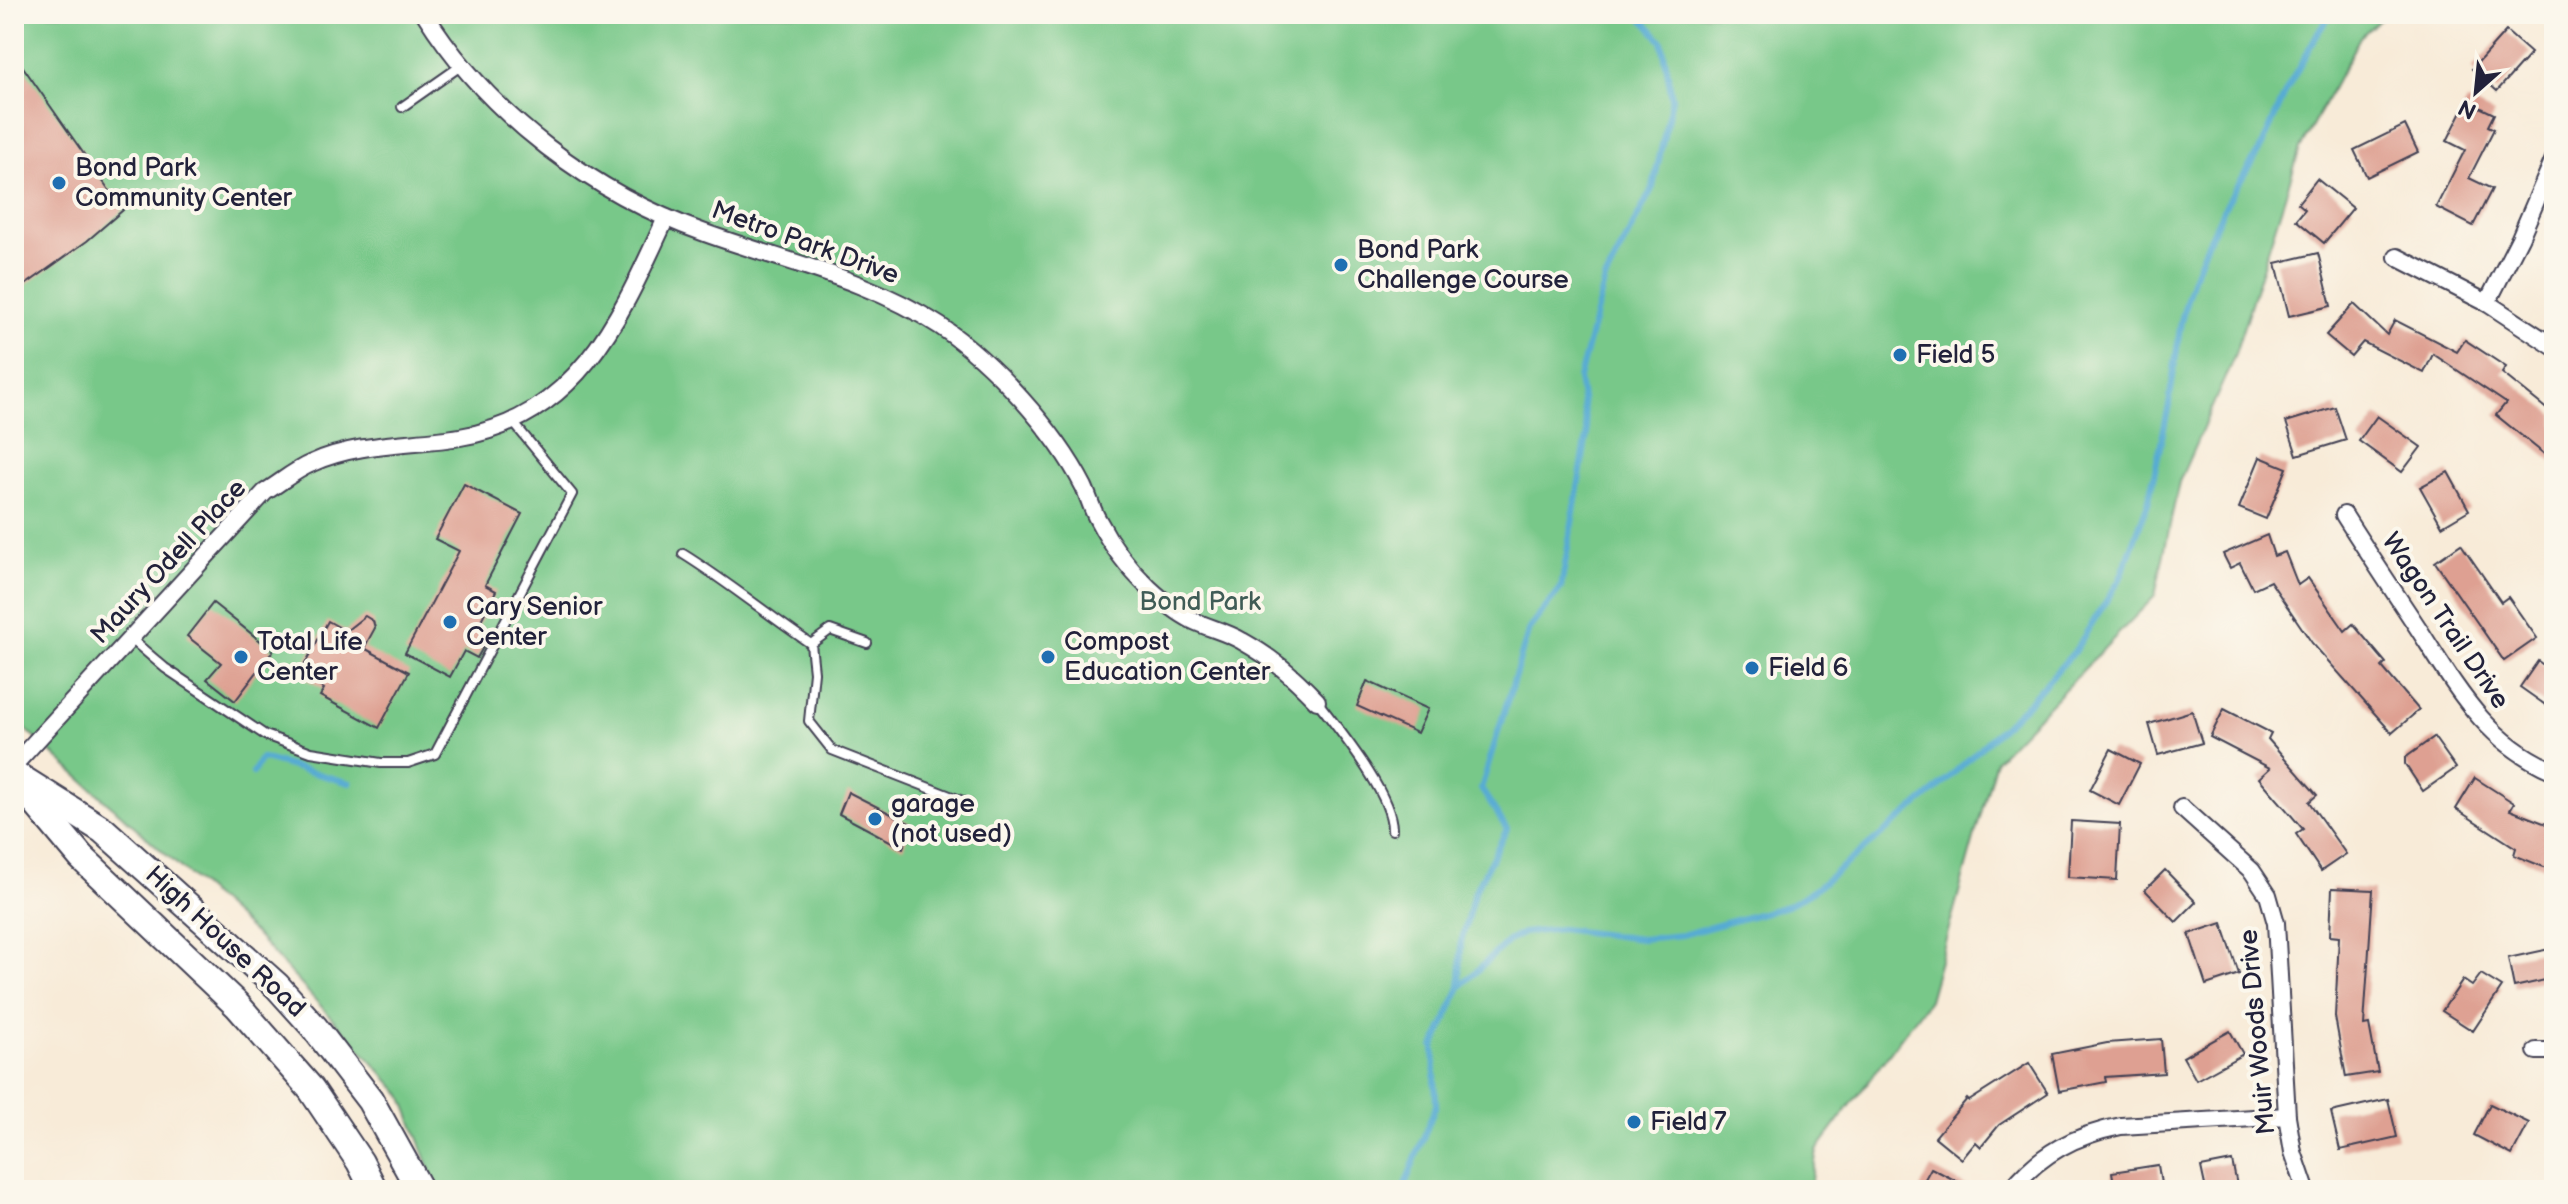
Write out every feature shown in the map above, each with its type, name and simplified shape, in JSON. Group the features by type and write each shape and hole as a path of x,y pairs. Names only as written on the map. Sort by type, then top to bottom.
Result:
{"main road":[{"name":"High House Road","path":"14,775 81,857 237,1005 311,1089 360,1162 374,1190"},
{"name":"High House Road","path":"14,775 103,830 277,986 314,1027 370,1100 420,1190"}],"street":[{"name":"Metro Park Drive","path":"425,14 462,64 506,111 540,141 608,188 666,218 862,285 942,327 1004,380 1063,453 1084,487 1106,533 1122,558 1149,588 1188,618 1238,638 1284,667 1317,701"},
{"path":"2487,303 2520,238 2554,159"},
{"name":"Maury Odell Place","path":"14,765 265,492 312,463 367,447 461,436 513,422 563,390 600,348 625,307 666,218"},
{"path":"2397,257 2487,303 2554,347"},
{"name":"Wagon Trail Drive","path":"2344,515 2468,705 2501,740 2521,755 2554,771"},
{"name":"Muir Woods Drive","path":"2182,808 2252,871 2268,895 2276,923 2287,1116 2293,1152 2306,1190"},
{"path":"2536,1051 2554,1051"},
{"path":"2011,1190 2038,1161 2095,1131 2121,1126 2287,1116"}],"lane":[{"path":"402,107 462,64"},
{"path":"130,638 165,668 265,735 311,752 381,763 408,763 435,754 572,494 513,422"},
{"path":"683,554 727,581 811,644 814,672 809,721 832,750 968,803"},
{"path":"811,644 830,630 867,643"},
{"path":"1317,701 1375,783 1392,815 1392,830"}],"green space":[{"name":"Bond Park","path":"14,14 2386,14 2360,37 2300,149 2234,357 2179,482 2155,596 1996,760 1929,1000 1817,1150 1810,1190 438,1190 402,1095 255,934 14,719"}],"building":[{"path":"2506,31 2531,53 2497,91 2472,69"},
{"name":"Bond Park Community Center","path":"14,54 123,210 87,241 14,293"},
{"path":"2467,101 2494,114 2488,126 2494,129 2469,178 2492,189 2473,226 2436,207 2465,150 2447,141"},
{"path":"2405,125 2418,152 2367,177 2354,150"},
{"path":"2317,179 2353,208 2324,243 2296,220 2305,209 2298,203"},
{"path":"2318,253 2331,306 2289,316 2276,263"},
{"path":"2354,304 2387,335 2395,320 2457,352 2465,340 2506,367 2502,373 2554,415 2554,462 2496,415 2506,403 2433,354 2424,373 2363,342 2351,356 2326,335"},
{"path":"2335,407 2346,440 2297,455 2286,422"},
{"path":"2377,416 2421,447 2402,472 2359,441"},
{"path":"2260,457 2287,468 2266,519 2239,508"},
{"path":"2448,472 2469,510 2442,526 2420,487"},
{"path":"464,484 522,514 485,585 496,591 478,626 491,633 477,658 464,651 450,677 405,653 459,551 435,539"},
{"path":"2267,535 2274,556 2285,552 2298,585 2308,578 2345,631 2353,624 2386,663 2382,667 2419,710 2392,733 2312,643 2270,581 2253,589 2240,563 2230,568 2223,554"},
{"path":"2461,544 2501,602 2508,597 2537,638 2504,661 2435,562"},
{"name":"Total Life Center","path":"213,603 273,651 235,701 207,679 221,663 187,636"},
{"path":"365,616 373,621 375,628 364,648 409,672 379,728 320,696 324,689 299,675 328,621 346,631"},
{"path":"2538,661 2554,673 2554,711 2520,687"},
{"path":"1367,681 1428,709 1417,733 1357,706"},
{"path":"2224,709 2271,733 2268,739 2317,795 2309,802 2346,854 2321,871 2296,834 2303,829 2259,778 2270,768 2210,737"},
{"path":"2192,711 2202,743 2158,755 2149,724"},
{"path":"2434,737 2456,768 2423,791 2405,764 2405,758"},
{"path":"2111,749 2140,764 2119,805 2090,790"},
{"path":"2475,778 2514,803 2510,810 2554,827 2554,871 2514,855 2516,848 2456,809"},
{"name":"garage (not used)","path":"848,792 911,824 903,848 839,814"},
{"path":"2071,821 2120,824 2117,880 2068,877"},
{"path":"2165,870 2196,902 2176,922 2145,890"},
{"path":"2332,888 2373,890 2364,1025 2369,1024 2378,1072 2346,1077 2335,1017 2339,937 2330,936"},
{"path":"2222,923 2239,974 2206,985 2189,934"},
{"path":"2554,948 2554,978 2514,987 2508,958"},
{"path":"2481,974 2502,987 2473,1031 2442,1011 2463,980 2472,986"},
{"path":"2230,1031 2243,1054 2196,1080 2183,1057"},
{"path":"2161,1039 2164,1073 2105,1077 2106,1082 2059,1091 2052,1054 2107,1043"},
{"path":"2029,1063 2048,1093 1999,1125 1981,1147 1976,1142 1962,1159 1935,1137 1967,1099 1969,1101"},
{"path":"2388,1099 2397,1137 2340,1150 2331,1112"},
{"path":"2490,1104 2529,1123 2512,1155 2474,1135"},
{"path":"2232,1161 2238,1190 2206,1190 2201,1167"},
{"path":"2158,1165 2162,1190 2115,1190 2112,1172"},
{"path":"1931,1168 1939,1172 1974,1190 1919,1190"}],"waterway":[{"path":"1403,1190 1436,1105 1434,1047 1460,987 1461,943 1474,893 1507,829 1481,789 1529,629 1561,588 1587,435 1579,378 1605,280 1653,187 1672,98 1662,41 1638,14"},
{"path":"1460,987 1508,941 1523,933 1561,929 1641,939 1682,935 1787,906 1814,890 1936,790 2028,703 2074,652 2120,579 2148,503 2169,405 2181,321 2205,247 2228,201 2262,146 2286,91 2331,14"},
{"path":"253,773 261,758 350,783"}],"place":[{"name":"Bond Park Community Center","path":"59,183"},
{"name":"Bond Park Challenge Course","path":"1341,265"},
{"name":"Field 5","path":"1900,355"},
{"name":"Cary Senior Center","path":"450,622"},
{"name":"Total Life Center","path":"241,657"},
{"name":"Compost Education Center","path":"1048,657"},
{"name":"Field 6","path":"1752,668"},
{"name":"garage (not used)","path":"875,819"},
{"name":"Field 7","path":"1634,1122"}]}
